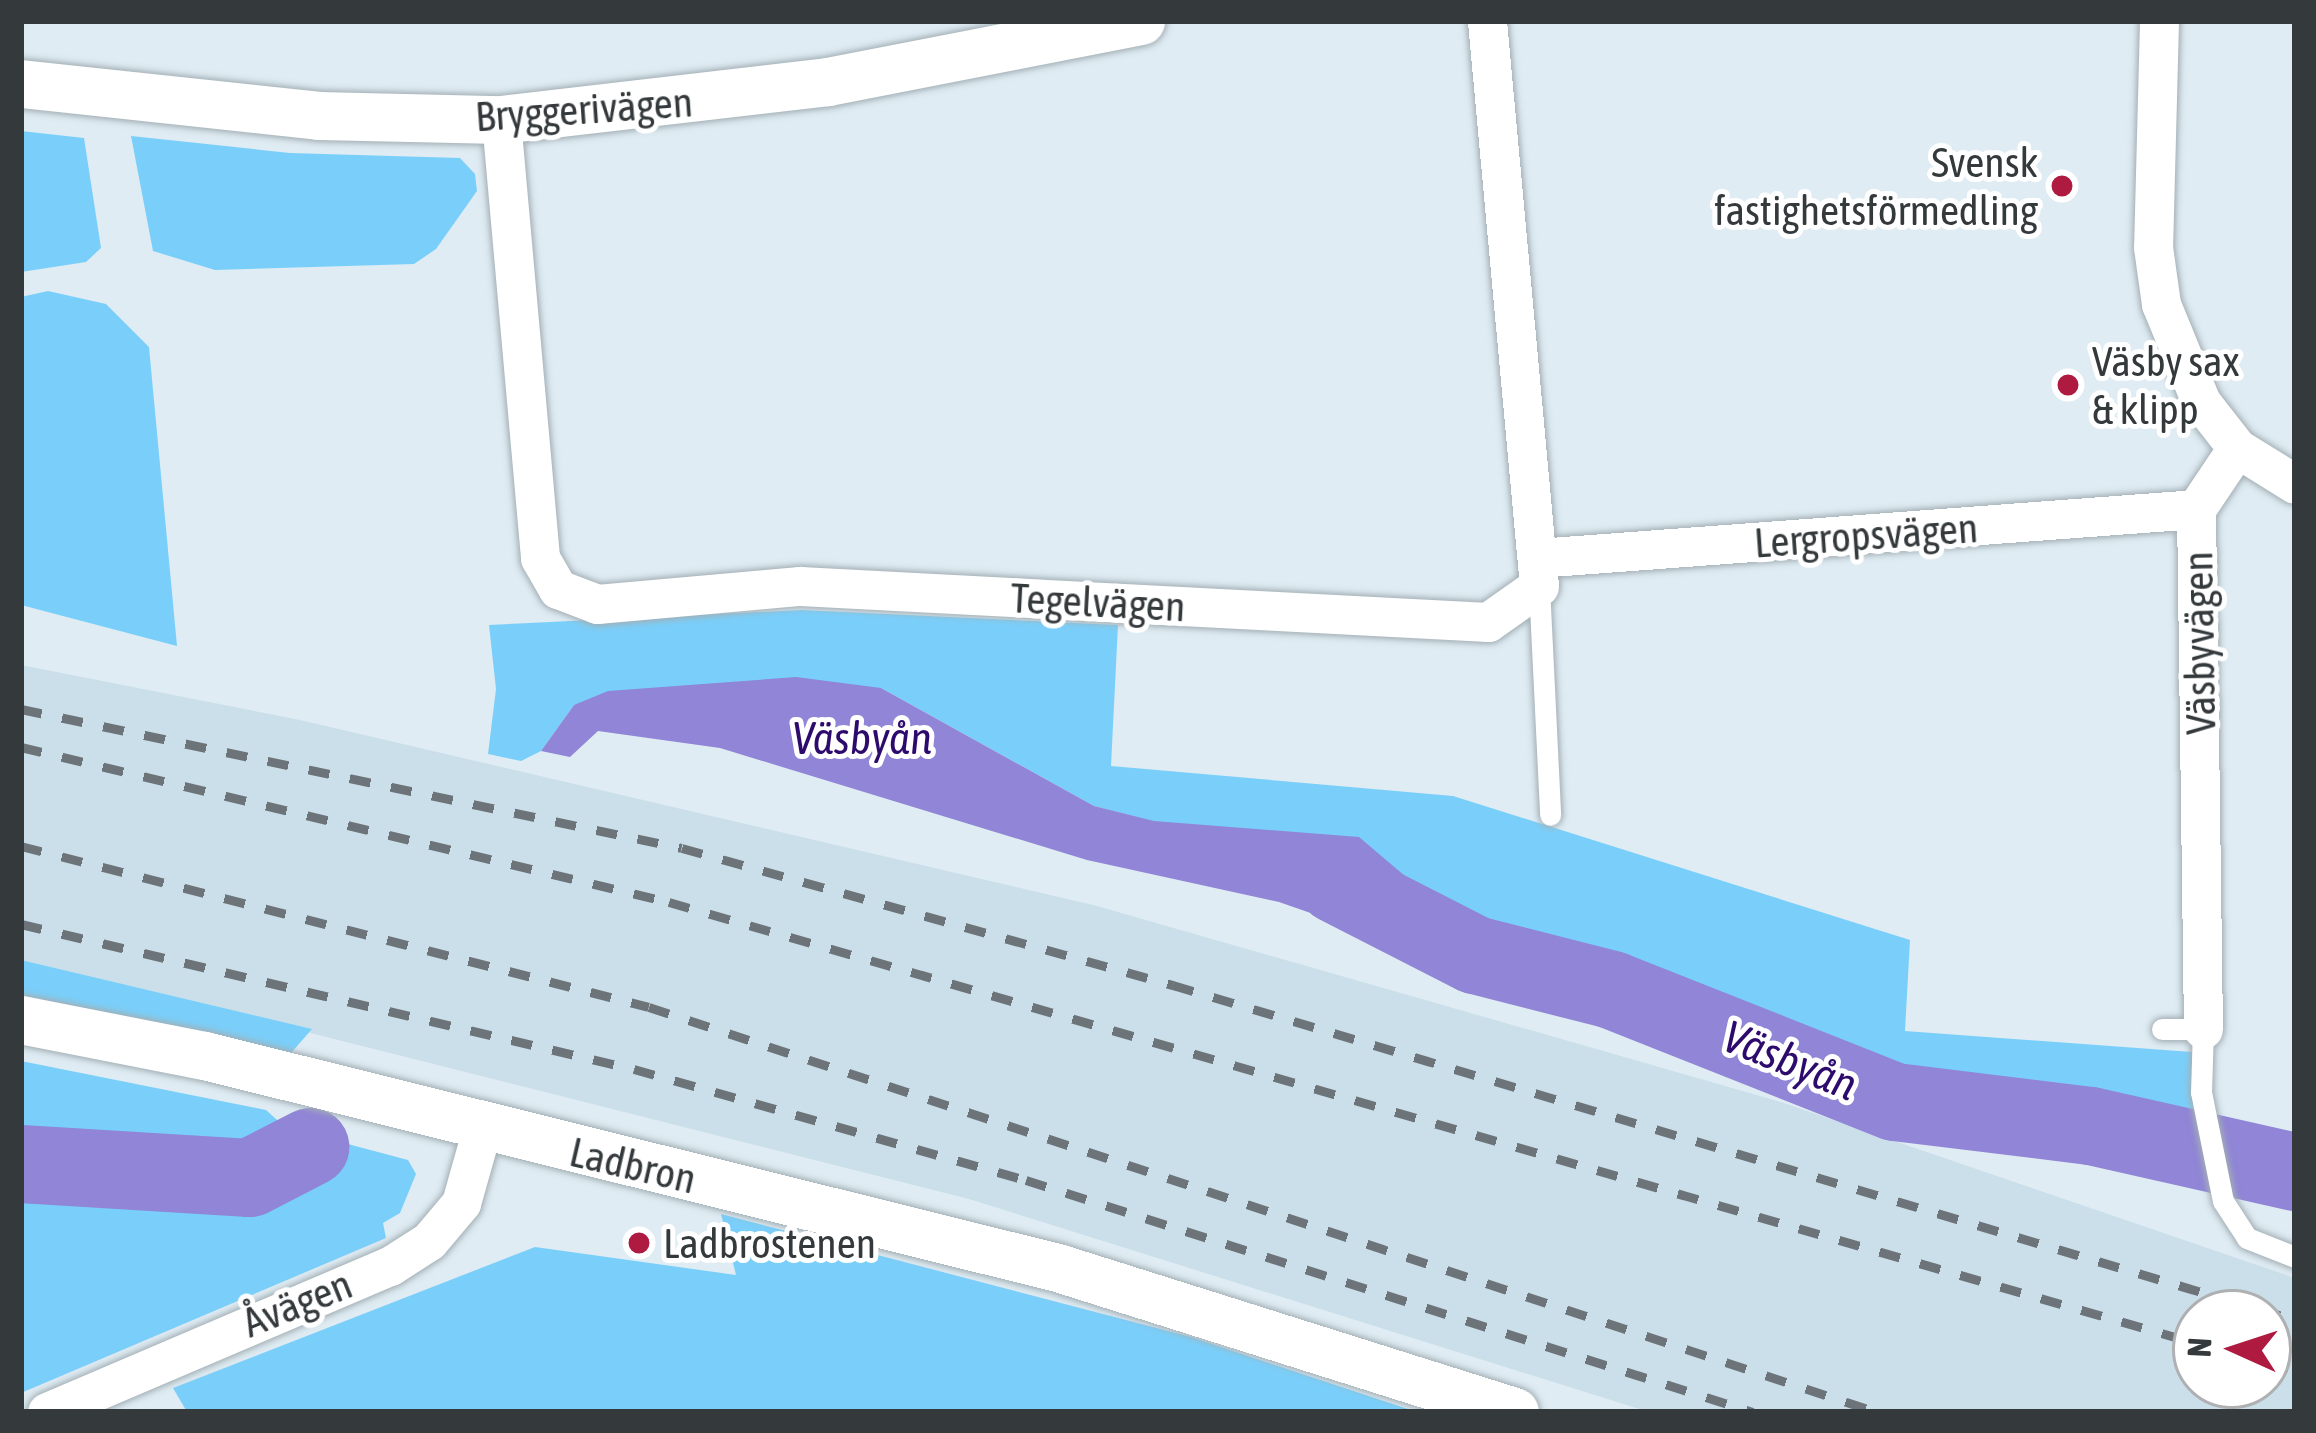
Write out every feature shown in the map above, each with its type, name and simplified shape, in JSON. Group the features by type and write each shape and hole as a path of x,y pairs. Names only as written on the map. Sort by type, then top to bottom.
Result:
{"street":[{"name":"Bryggerivägen","path":"21,83 319,116 501,120 828,82 1141,21"},
{"path":"1487,21 1538,572"},
{"path":"2159,21 2153,247 2161,304 2201,402 2236,448 2295,484"},
{"name":"Tegelvägen","path":"501,120 540,558 558,589 597,604 800,586 1488,622 1538,572"},
{"name":"Väsbyvägen","path":"2203,1029 2195,508 2236,448"},
{"name":"Lergropsvägen","path":"1538,572 2195,508"},
{"name":"Ladbron","path":"21,1020 205,1056 482,1129 1058,1268 1515,1412"},
{"name":"Åvägen","path":"46,1412 390,1266 429,1241 460,1203 482,1129"}],"lane":[{"path":"1538,572 1550,814"},
{"path":"2162,1029 2203,1029"},
{"name":"Väsbyvägen","path":"2203,1029 2201,1092 2223,1201 2247,1238 2295,1257"}],"shaded area":[{"path":"21,131 84,138 101,248 86,262 21,272"},
{"path":"131,136 290,153 460,158 475,174 477,191 436,249 414,264 215,270 153,251"},
{"path":"48,291 106,304 149,347 177,646 21,605 21,297"},
{"path":"802,610 1118,625 1111,766 1453,796 1910,940 1905,1031 2192,1052 2194,1124 2076,1100 1898,1084 1616,970 1480,939 1436,896 1094,806 881,688 574,705 541,751 521,761 488,754 496,689 489,625"},
{"path":"21,665 300,720 1097,906 1781,1102 2295,1278 2295,1412 1649,1412 969,1199 21,960"},
{"path":"21,960 312,1029 291,1053 21,995"},
{"path":"21,1061 266,1110 286,1128 275,1151 141,1155 21,1145"},
{"path":"344,1143 408,1160 416,1174 400,1213 383,1223 386,1238 21,1393 21,1185 255,1198 310,1179"},
{"path":"721,1214 1191,1337 1417,1412 187,1412 173,1388 535,1247 736,1275"}],"water":[{"name":"Väsbyån","path":"796,677 881,688 1094,806 1154,821 1359,837 1445,910 1414,949 1279,902 1087,860 720,748 598,731 570,757 541,751 574,705 608,691"}],"waterway":[{"name":"Väsbyån","path":"1336,884 1475,955 1612,990 1895,1102 2091,1126 2295,1172"},
{"name":"Väsbyån","path":"21,1164 250,1178 310,1147"}],"railway":[{"path":"21,709 682,848 1173,985 2295,1320"},
{"path":"21,747 669,902 2172,1336"},
{"path":"21,846 649,1007 1877,1412"},
{"path":"21,924 634,1069 1026,1180 1753,1412"}],"place":[{"name":"Svensk fastighetsförmedling","path":"2062,186"},
{"name":"Väsby sax & klipp","path":"2068,385"},
{"name":"Ladbrostenen","path":"639,1243"}]}
